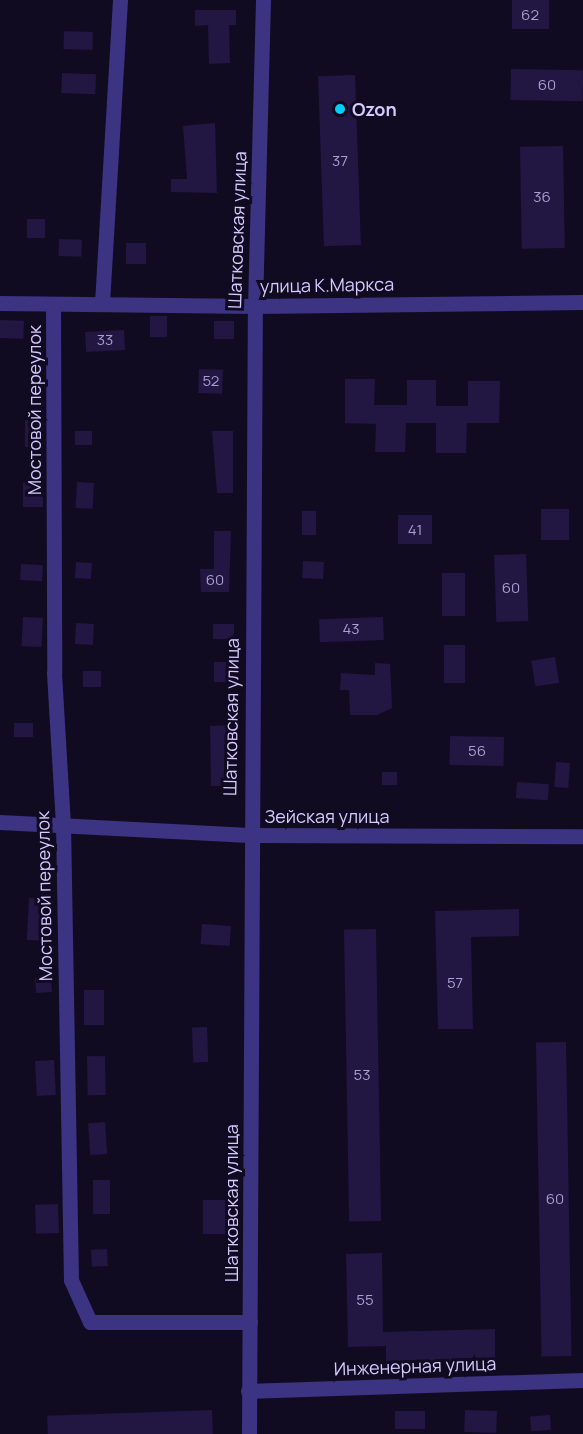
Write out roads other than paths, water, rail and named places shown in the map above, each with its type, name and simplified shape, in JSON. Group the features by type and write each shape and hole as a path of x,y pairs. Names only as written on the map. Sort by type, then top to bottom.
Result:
{"street":[{"path":"102,303 120,0"},
{"name":"Шатковская улица","path":"249,1434 249,835 255,306 263,0"},
{"name":"улица К.Маркса","path":"0,303 255,306 583,302"},
{"name":"Мостовой переулок","path":"53,304 54,673 63,823 71,1280 90,1322 250,1322"},
{"name":"Зейская улица","path":"0,822 63,823 249,835 583,836"},
{"name":"Инженерная улица","path":"248,1391 583,1380"}],"place":[{"name":"Ozon","path":"340,109"}]}
